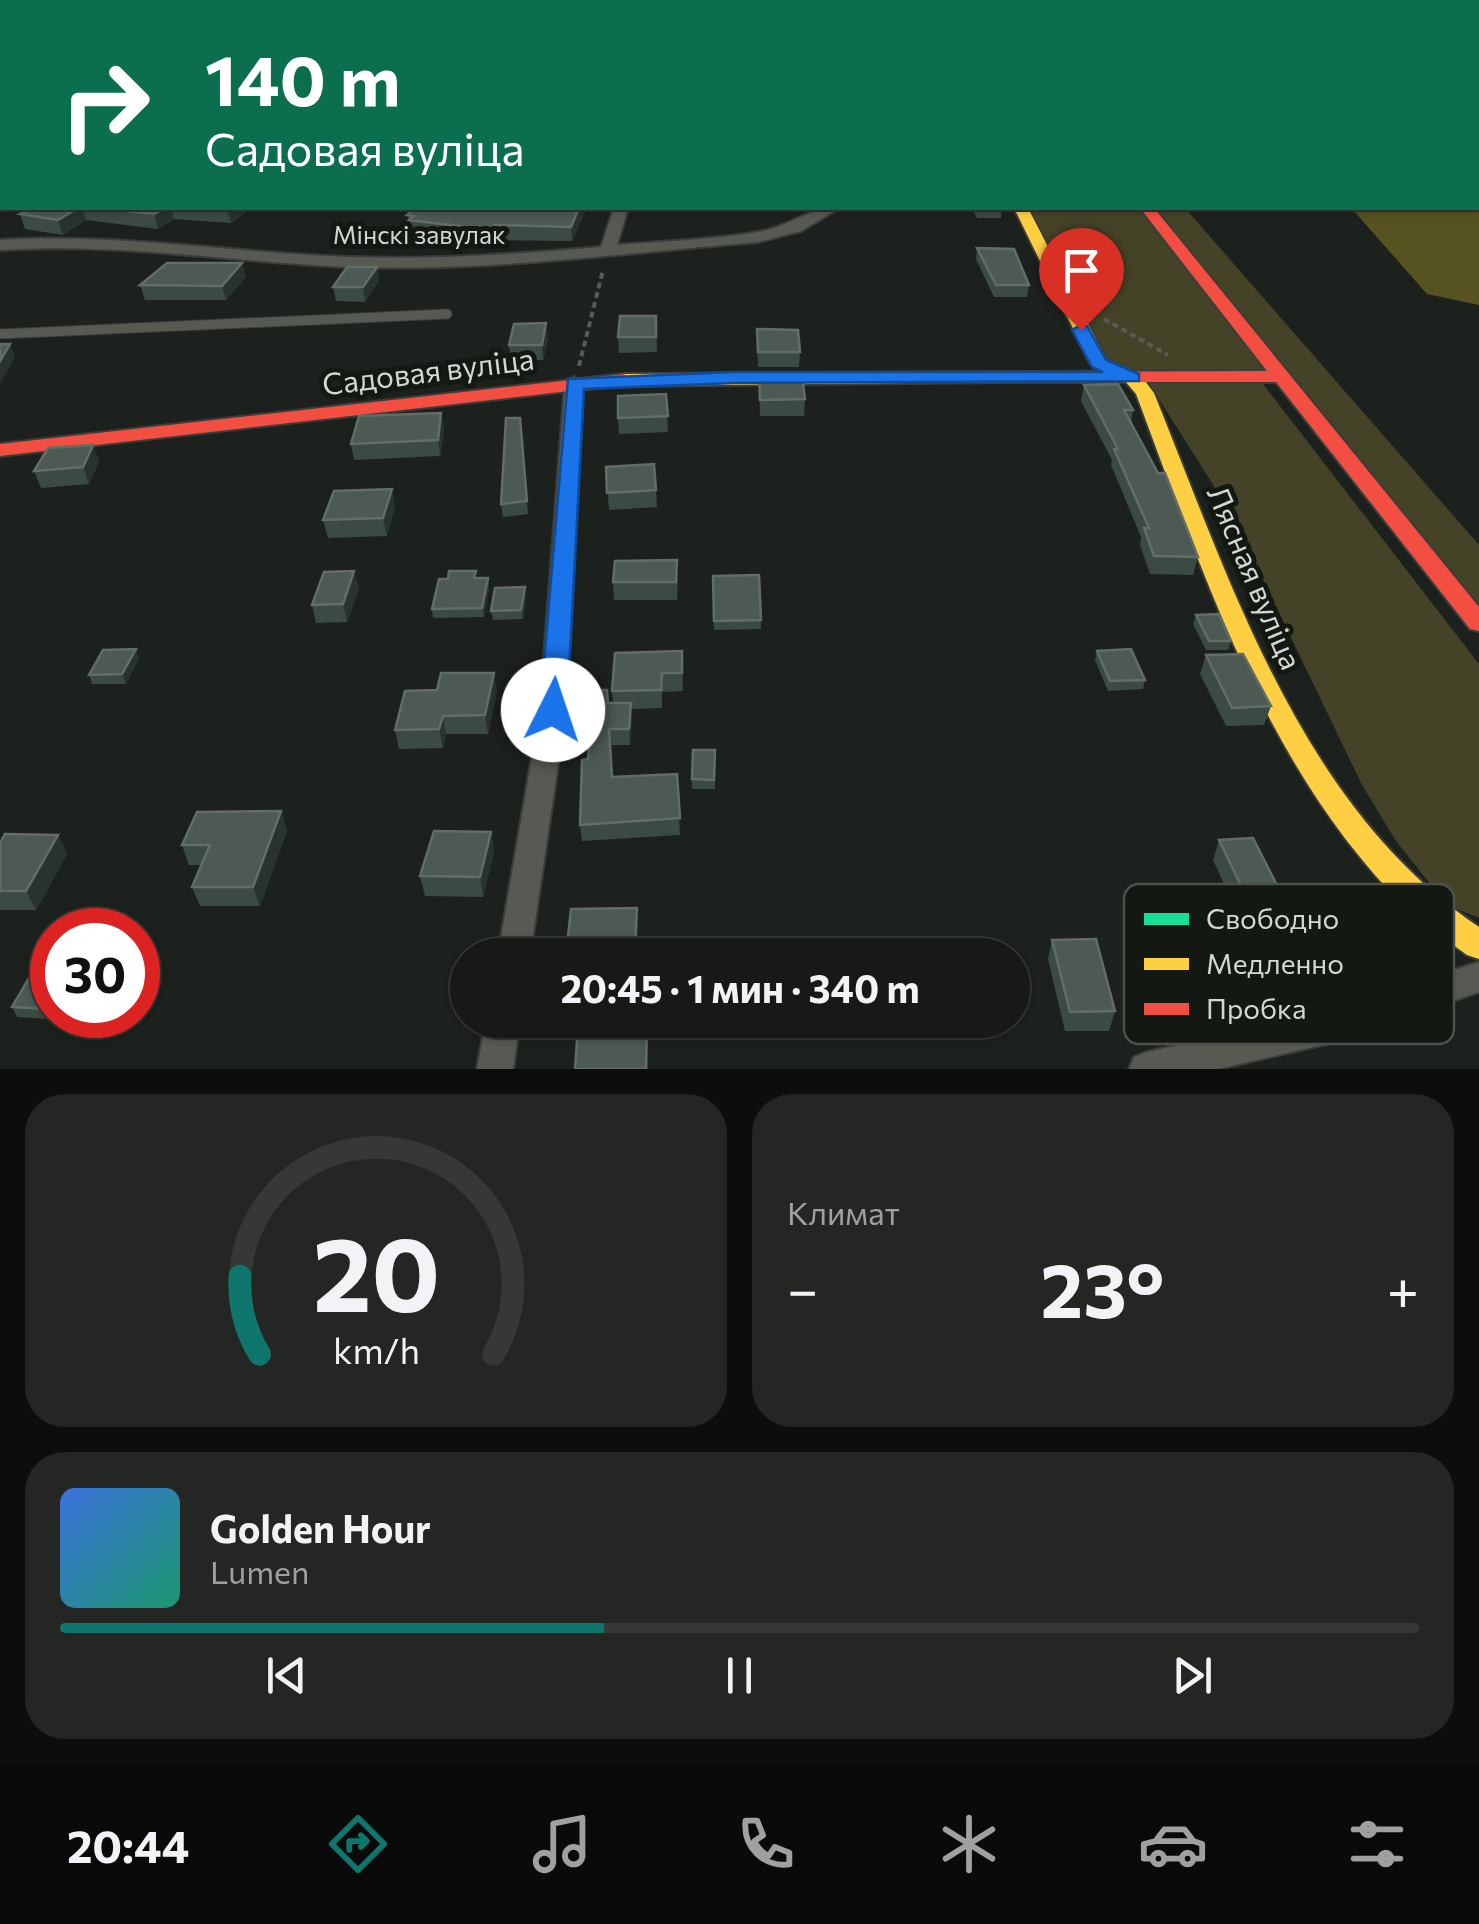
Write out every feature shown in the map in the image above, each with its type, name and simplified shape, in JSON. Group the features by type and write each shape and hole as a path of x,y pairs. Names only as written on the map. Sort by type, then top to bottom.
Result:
{"street":[{"path":"608,250 620,210"},
{"name":"Мінскі завулак","path":"0,245 137,246 414,263 488,262 758,237 796,228 828,210"},
{"name":"Лясная вуліца","path":"1022,210 1099,364 1132,378 1145,393 1253,651 1298,744 1387,873 1399,884"},
{"path":"1149,210 1479,623"},
{"name":"Садовая вуліца","path":"0,450 574,383 784,377 1284,376"},
{"path":"517,938 553,710 574,383"},
{"name":"Лясная вуліца","path":"1454,931 1479,945"},
{"path":"1454,984 1479,976"},
{"path":"495,1069 500,1038"},
{"path":"1156,1068 1258,1044"}],"lane":[{"path":"0,334 447,314"}],"path":[{"path":"574,383 608,250"},
{"path":"1064,296 1206,376"}],"shaded area":[{"path":"1022,210 1187,210 1479,545 1479,623 1284,376 1242,379 1263,384 1479,664 1479,918 1454,908 1454,884 1430,884 1396,841 1362,785 1231,513 1145,377 1099,363"},
{"path":"1353,210 1479,210 1479,305 1427,294"}],"building":[{"path":"29,210 75,210 58,220 20,214"},
{"path":"116,210 161,210 154,214"},
{"path":"413,210 578,210 571,227 495,225 491,230 409,220 414,216 407,215"},
{"path":"977,248 1014,249 1029,285 996,285"},
{"path":"167,263 242,263 222,286 140,285"},
{"path":"347,267 377,267 363,287 333,287"},
{"path":"620,316 656,316 656,337 618,337"},
{"path":"546,323 542,345 509,345 514,324"},
{"path":"757,329 798,330 800,352 758,352"},
{"path":"0,344 10,344 0,361"},
{"path":"759,375 802,375 805,399 760,400"},
{"path":"1118,384 1133,410 1124,410 1158,473 1165,473 1198,557 1154,556 1144,528 1149,528 1114,449 1118,449 1084,385"},
{"path":"666,394 668,416 618,418 618,396"},
{"path":"441,413 438,440 351,444 359,416"},
{"path":"506,418 520,418 527,501 501,504"},
{"path":"93,445 83,467 34,471 48,448"},
{"path":"654,464 656,490 607,493 606,467"},
{"path":"392,489 383,518 323,520 334,491"},
{"path":"677,560 676,582 613,582 615,561"},
{"path":"354,571 343,604 312,605 324,572"},
{"path":"449,571 476,571 474,578 488,578 482,608 432,609 439,579 448,579"},
{"path":"759,575 761,620 714,621 713,576"},
{"path":"525,587 521,610 491,611 495,588"},
{"path":"1219,614 1231,641 1209,641 1196,615"},
{"path":"136,649 122,674 89,675 103,650"},
{"path":"1131,649 1145,680 1110,681 1097,651"},
{"path":"682,651 682,673 662,673 661,690 612,691 615,653"},
{"path":"1243,654 1271,706 1232,708 1206,655"},
{"path":"441,673 494,673 485,715 443,716 439,729 395,730 405,691 437,690"},
{"path":"594,690 607,690 608,703 631,703 629,729 609,729 612,777 677,774 680,818 580,825 582,760 588,759"},
{"path":"693,750 715,750 714,780 692,779"},
{"path":"281,811 253,887 192,887 210,845 182,845 197,812"},
{"path":"434,831 491,832 480,877 420,876"},
{"path":"5,834 58,835 26,891 0,891 0,843"},
{"path":"1253,838 1276,884 1240,884 1219,840"},
{"path":"637,908 635,938 568,938 571,909"},
{"path":"1096,939 1115,1011 1070,1012 1052,940"},
{"path":"30,976 30,1008 12,1007"},
{"path":"577,1038 647,1038 646,1069 575,1069"}],"traffic: slow":[{"path":"1022,210 1099,363 1132,377 1145,393 1225,595 1289,729 1369,849 1403,884"},
{"path":"624,380 1001,378"},
{"path":"1454,928 1479,945"}],"traffic: jam":[{"path":"1149,210 1479,623"},
{"path":"1001,378 1284,376"},
{"path":"0,450 624,380"}],"route":[{"path":"553,710 574,383 668,378 1132,378 1099,364 1081,330"}]}
